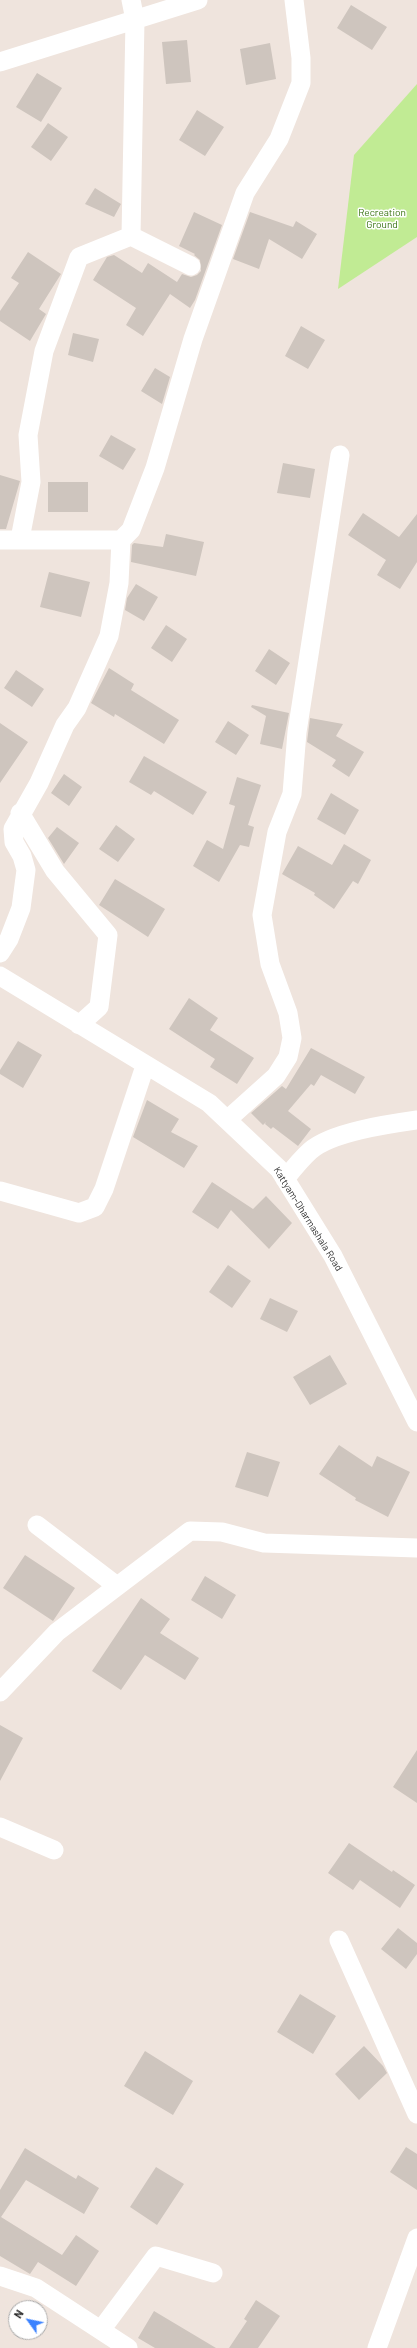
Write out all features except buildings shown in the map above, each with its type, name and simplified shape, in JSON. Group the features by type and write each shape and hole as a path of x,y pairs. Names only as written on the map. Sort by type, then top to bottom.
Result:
{"street":[{"path":"131,0 134,20 131,236"},
{"path":"0,62 198,0"},
{"path":"0,953 11,933 21,908 24,891 26,870 22,856 14,842 13,829 20,813 39,783 65,724 78,708 109,636 119,583 122,540 131,530 155,468 193,339 245,193 279,139 301,83 301,58 294,0"},
{"path":"20,539 31,482 28,435 44,351 79,257 131,236 191,266"},
{"path":"227,1120 276,1076 288,1057 292,1038 288,1013 270,964 262,915 277,832 292,794 297,732 340,455"},
{"path":"0,540 122,540"},
{"path":"20,813 55,871 108,935 99,1007 79,1025"},
{"name":"Kattyam-Dharmashala Road","path":"0,976 145,1066 209,1103 279,1168 333,1256 417,1422"},
{"path":"0,1191 79,1213 95,1207 104,1189 145,1066"},
{"path":"285,1178 311,1150 339,1136 374,1127 417,1120"},
{"path":"37,1525 117,1586"},
{"path":"0,1692 57,1632 190,1531 222,1532 264,1543 417,1548"},
{"path":"0,1827 54,1850"},
{"path":"339,1940 417,2114"},
{"path":"377,2348 417,2238"},
{"path":"101,2330 156,2256 214,2273"},
{"path":"0,2276 36,2288 128,2348"}],"green space":[{"name":"Recreation Ground","path":"417,84 417,237 338,289 354,155"}]}
